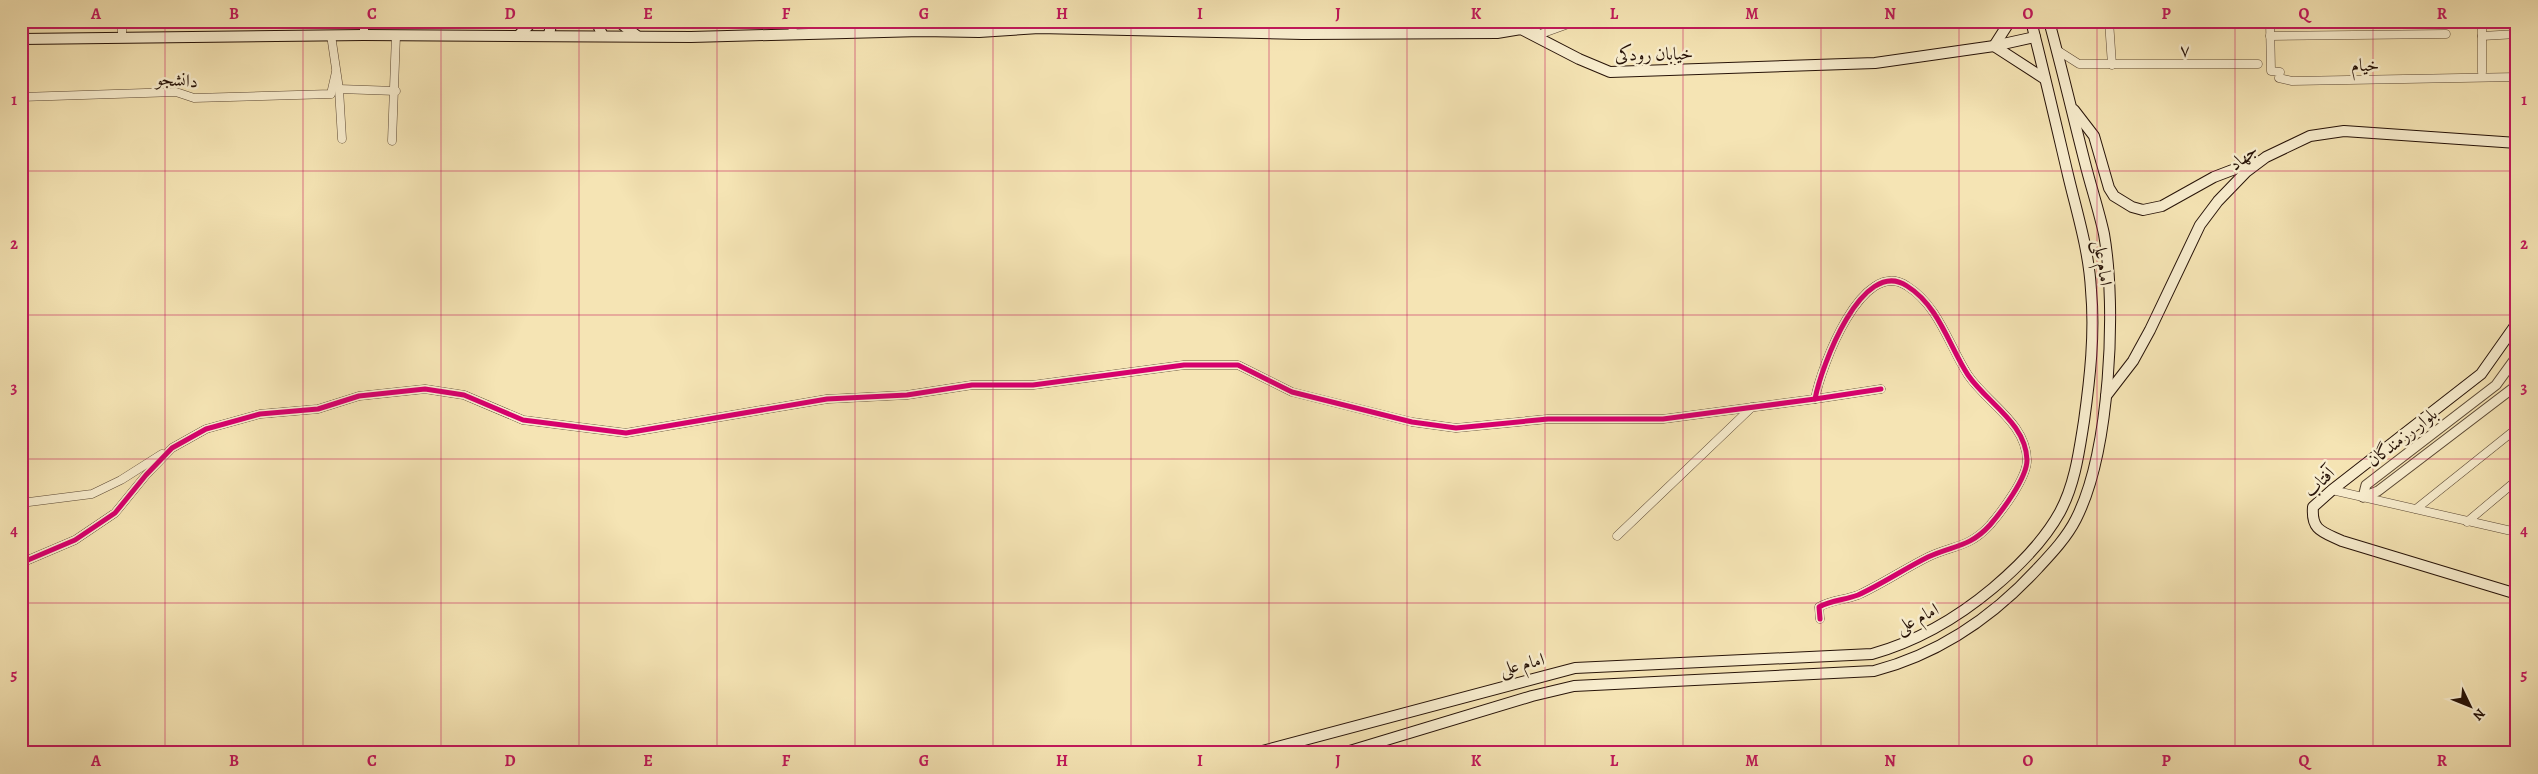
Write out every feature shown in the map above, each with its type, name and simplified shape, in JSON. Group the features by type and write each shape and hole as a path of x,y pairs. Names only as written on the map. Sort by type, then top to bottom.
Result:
{"main road":[{"path":"520,34 533,21"},
{"path":"549,34 552,21"},
{"path":"596,21 602,34"},
{"path":"618,21 637,36"},
{"path":"1180,30 1196,21"},
{"path":"1291,21 1302,34"},
{"path":"2010,21 1994,46 2045,79"},
{"name":"امام علی","path":"1255,753 1273,750 1571,669 1872,654 1901,646 1928,633 1970,607 2007,576 2042,538 2060,512 2072,483 2088,395 2092,338 2091,289 2084,241 2031,21"},
{"name":"امام علی","path":"1343,753 1532,696 1574,686 1874,671 1907,662 1936,648 1980,622 2020,588 2055,549 2075,521 2089,489 2105,397 2110,338 2109,288 2104,235 2049,21"},
{"name":"خیابان رودکی","path":"21,39 122,36 520,34 637,36 979,32 1039,28 1180,30 1216,26 1271,26 1302,34 1496,33 1521,29 1610,72 1875,63 1994,46 2035,37"},
{"path":"2071,106 2094,136 2109,188 2114,196 2132,207 2143,210 2162,206 2214,177 2266,157"},
{"name":"جهاد","path":"2105,397 2132,360 2150,330 2200,225 2218,201 2246,172 2266,157 2310,136 2344,131 2517,143"},
{"name":"آفتاب","path":"2517,323 2481,374 2332,490 2313,507 2312,520 2317,528 2342,541 2517,594"},
{"path":"1571,669 1574,686"}],"street":[{"path":"122,21 122,36"},
{"path":"364,21 364,35"},
{"path":"792,21 793,34"},
{"path":"1535,36 1538,21"},
{"path":"1535,36 1571,23 1679,21"},
{"path":"2109,21 2112,66"},
{"name":"خیام","path":"2270,21 2271,71 2280,72 2279,78 2292,81 2517,77"},
{"path":"2482,21 2482,72"},
{"path":"2270,36 2446,34"},
{"path":"2482,36 2517,34"},
{"path":"332,35 339,89 342,139"},
{"path":"392,141 396,91 396,35"},
{"name":"۷","path":"2057,50 2079,64 2112,66 2258,64"},
{"name":"دانشجو","path":"21,97 176,92 194,98 331,94 336,72"},
{"path":"339,89 396,91"},
{"path":"1814,399 1834,343 1848,318 1867,290 1881,282 1893,279 1907,286 1932,310 1968,376 2008,418 2018,432 2027,459 2026,472 1991,523 1981,534 1959,547 1938,552 1858,595 1825,603 1819,607 1820,619"},
{"name":"بلوار رزمندگان","path":"2363,497 2366,486 2496,385 2517,356"},
{"path":"21,503 92,494 121,480 206,429 260,414 318,409 359,396 425,389 464,395 523,420 626,433 827,399 907,395 972,385 1033,385 1184,365 1238,365 1292,392 1412,422 1456,428 1548,419 1664,419 1881,389"},
{"name":"بلوار رزمندگان","path":"2363,497 2378,491 2517,385"},
{"path":"1618,536 1752,407"},
{"path":"2416,509 2516,429"},
{"path":"21,563 74,540 115,513 146,475 172,448"},
{"path":"2467,522 2517,480"},
{"path":"2332,490 2516,532"}],"cycle path":[{"path":"1820,619 1819,607 1858,595 1928,557 1975,538 1990,525 2007,503 2023,476 2026,467 2025,447 2020,435 2013,424 1968,375 1927,304 1907,286 1890,281 1874,286 1860,300 1846,319 1826,364 1815,399 1881,389"},
{"path":"21,563 75,540 115,513 146,475 172,448 206,429 260,414 318,409 359,396 425,389 464,395 523,420 626,433 827,399 907,395 972,385 1033,385 1184,365 1238,365 1292,392 1412,422 1456,428 1548,419 1663,419 1815,399"}]}
